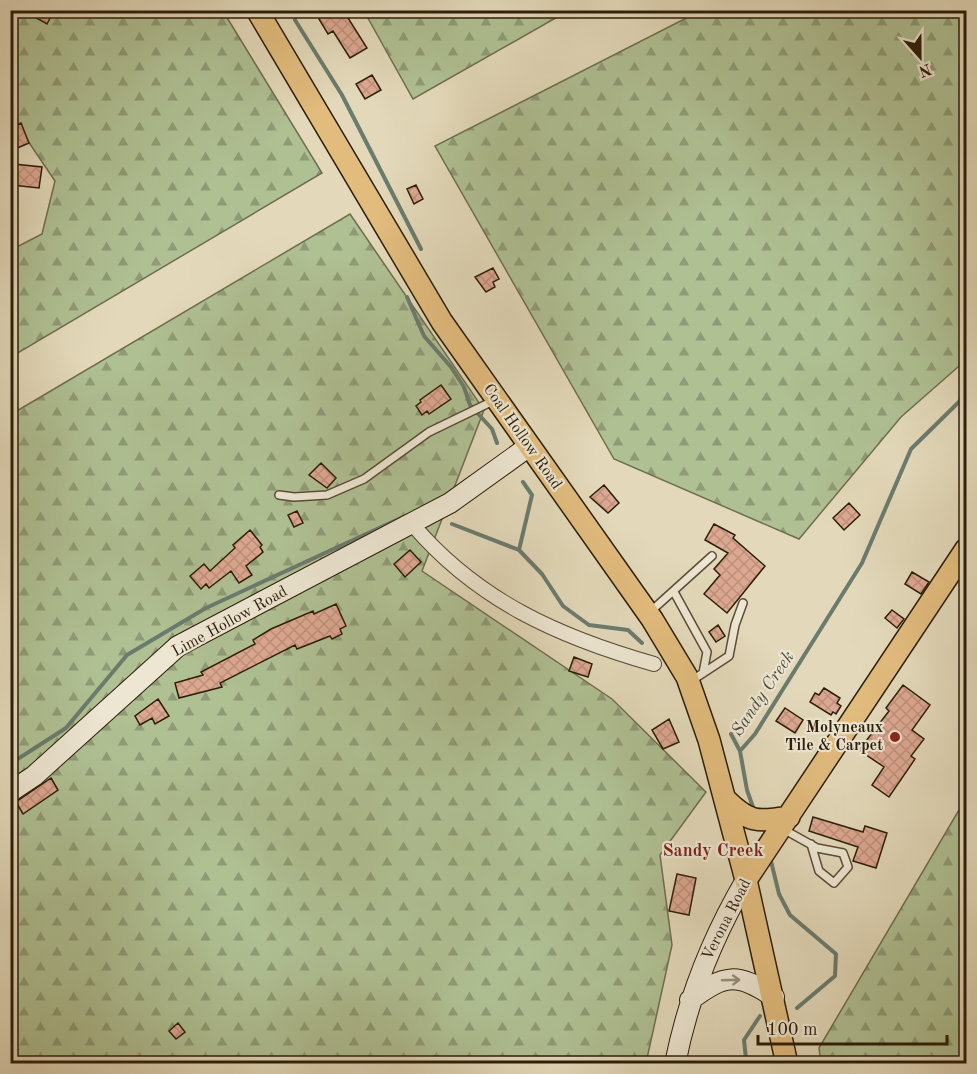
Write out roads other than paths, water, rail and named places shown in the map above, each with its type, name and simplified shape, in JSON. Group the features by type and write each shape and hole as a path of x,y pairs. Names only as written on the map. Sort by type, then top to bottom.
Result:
{"main road":[{"name":"Coal Hollow Road","path":"257,10 489,403 528,447 673,651 696,677 774,997 788,1064"},
{"name":"Verona Road","path":"746,880 769,830 966,549"},
{"path":"725,799 769,830"}],"street":[{"name":"Lime Hollow Road","path":"10,792 34,776 178,646 413,525 450,503 528,447"},
{"path":"413,525 463,574 546,627 577,640 654,664"},
{"name":"Verona Road","path":"675,1064 690,1000 717,933 746,880"},
{"path":"690,1000 708,986 724,979 736,978 754,984 774,997"}],"lane":[{"path":"279,495 294,497 327,495 364,479 429,432 489,403"},
{"path":"648,614 712,556"},
{"path":"674,592 707,652 696,677"},
{"path":"696,677 729,656 735,625 743,603"},
{"path":"769,830 843,853 848,867 834,883 819,871 811,844"}],"waterway":[{"path":"294,10 295,20 342,95 421,249"},
{"path":"407,297 424,336 451,367 464,387 470,405 492,429 497,443"},
{"name":"Sandy Creek","path":"754,810 747,790 740,751 755,734 862,563 911,449 966,395"},
{"path":"519,550 532,495 523,482"},
{"path":"10,764 66,728 127,655 206,608 403,517"},
{"path":"452,524 519,550 542,574 563,606 589,625 628,630 642,643"},
{"path":"731,734 740,751"},
{"name":"Sandy Creek","path":"770,857 779,894 790,915 836,954 835,976 797,1008"},
{"name":"Sandy Creek","path":"749,1064 746,1059 744,1040 760,1016"}],"place":[{"name":"Molyneaux Tile & Carpet","path":"895,737"}],"district":[{"name":"Sandy Creek","path":"713,851"}]}
